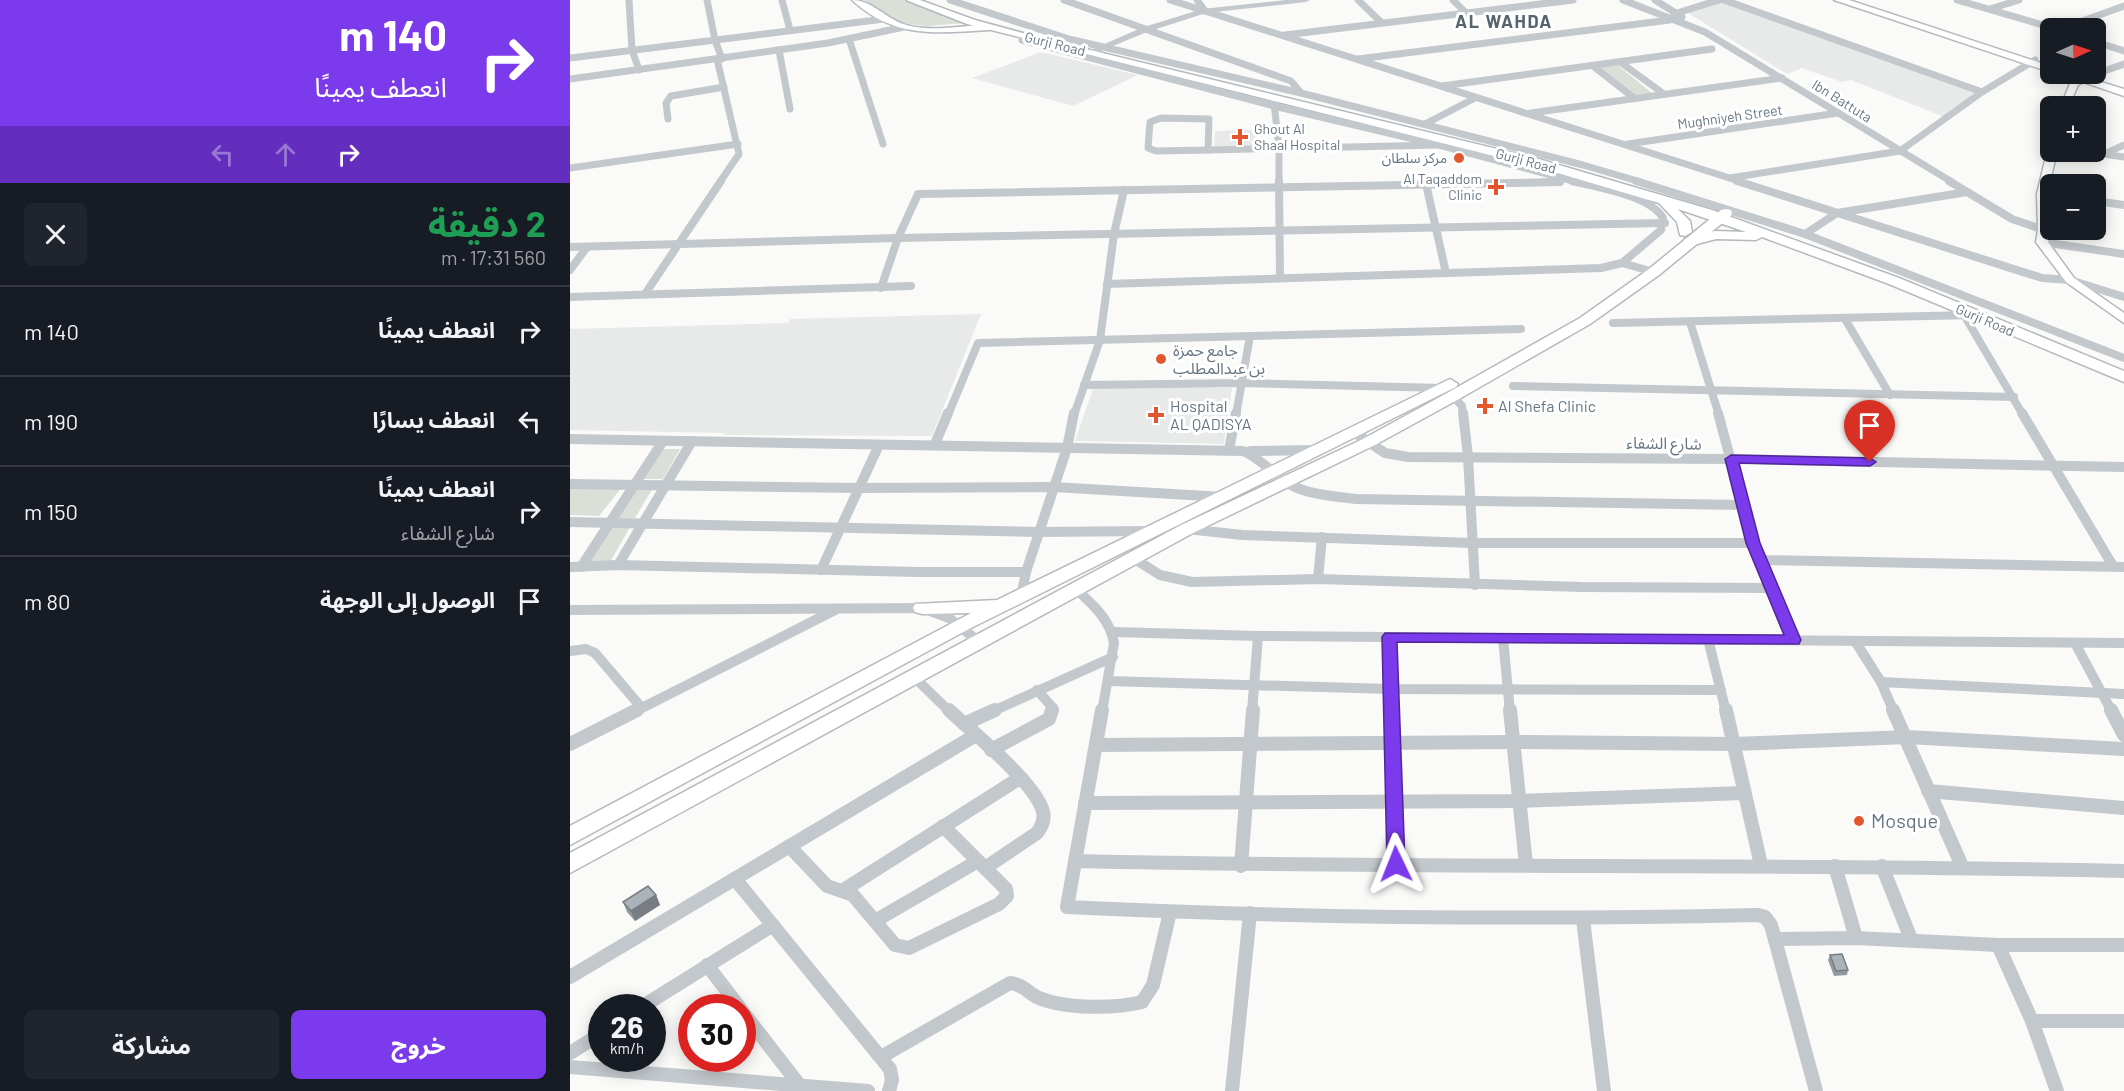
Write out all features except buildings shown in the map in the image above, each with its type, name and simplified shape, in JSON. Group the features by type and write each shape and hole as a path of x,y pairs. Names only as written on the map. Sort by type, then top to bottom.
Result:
{"main road":[{"path":"856,0 884,19 904,27 945,29 989,27"},
{"name":"Gurji Road","path":"911,0 989,27 1422,126 1717,213 1908,278 2124,369"},
{"name":"Gurji Road","path":"928,0 1007,26 1274,102 1540,161 1661,199 1717,213 1894,281 1969,315 2124,377"},
{"path":"1852,1 2040,63"},
{"path":"2106,82 2124,87"},
{"path":"2103,84 2124,93"},
{"path":"1661,199 1679,215 1688,237"},
{"path":"570,864 1280,477 1585,321 1717,213"},
{"path":"1688,237 1775,236"},
{"path":"2045,240 2070,280 2124,319"},
{"path":"570,836 960,626 1224,497 1280,477 1318,450 1361,437"},
{"path":"922,608 1012,602"}],"street":[{"path":"629,0 632,50 639,70"},
{"path":"645,294 740,154 707,0"},
{"path":"782,0 790,30"},
{"path":"950,0 1095,50 1301,93 1422,126 1583,165 1723,207 1805,234 2124,358"},
{"path":"1064,0 1291,81 1301,93"},
{"path":"1170,0 2042,278 2070,280 2124,297"},
{"path":"1197,0 1205,11"},
{"path":"1095,50 1144,30 1205,11 1306,0"},
{"path":"1358,0 1381,22"},
{"path":"1453,0 1466,12"},
{"path":"1282,35 1573,0"},
{"name":"Ibn Battuta","path":"1623,0 1665,16 1677,16 2040,234"},
{"path":"1655,0 1677,16"},
{"path":"1354,60 1677,16 1719,0"},
{"path":"1724,0 1982,92"},
{"path":"1957,0 2040,24"},
{"path":"1990,10 2019,0"},
{"path":"2091,18 2124,6"},
{"path":"570,57 884,19"},
{"path":"570,79 779,51 904,27"},
{"path":"849,39 883,144"},
{"path":"1022,40 1274,102 1632,197 1651,206 1664,216 1665,223 1661,230 1622,263"},
{"path":"1712,49 1722,42"},
{"path":"2106,45 2124,51"},
{"path":"1439,86 1730,47"},
{"path":"779,51 790,109"},
{"path":"1727,178 1900,151 1982,92 2033,61"},
{"path":"1620,62 1664,94"},
{"path":"2106,69 2124,64"},
{"path":"1593,66 1634,98"},
{"path":"1528,114 1782,78"},
{"path":"668,119 666,103 671,96 724,87"},
{"path":"1422,126 1475,98"},
{"path":"1274,102 1279,149 1280,278"},
{"name":"Mughniyeh Street","path":"1625,144 1838,113"},
{"path":"1208,150 1209,119 1202,117 1161,118 1150,122 1148,148 1151,150 1208,150 1440,146 1453,143"},
{"path":"570,168 738,144"},
{"path":"2106,154 2124,145"},
{"path":"2106,154 2124,157"},
{"path":"881,288 898,238 918,194 1575,181"},
{"path":"1426,184 1446,273"},
{"path":"1012,602 1026,572 1068,448 1075,410 1100,340 1114,234 1124,190"},
{"path":"1805,234 1837,213 1967,192"},
{"path":"2106,202 2124,205"},
{"path":"570,247 898,238 1665,223"},
{"name":"Ibn Battuta","path":"2061,240 2124,254"},
{"path":"570,270 587,247"},
{"path":"1107,284 1590,269 1622,263 1648,270"},
{"path":"570,297 912,286"},
{"path":"1612,323 1969,315 2055,466 2119,567"},
{"path":"1845,319 1890,395"},
{"path":"1690,322 1712,390 1753,543 1794,640"},
{"path":"935,444 978,343 1521,329"},
{"path":"1229,450 1250,336"},
{"path":"1084,385 1242,383 1448,392 1462,405 1468,456 1475,585"},
{"path":"1513,386 2014,397"},
{"name":"شارع الشفاء","path":"1361,437 1385,453 1394,455 2124,467"},
{"path":"570,439 1243,451 1318,450"},
{"path":"575,567 610,523 663,441"},
{"path":"618,565 692,441"},
{"path":"821,570 879,445"},
{"path":"1243,451 1262,459 1280,477 1306,492 1356,499 1744,505"},
{"path":"570,484 636,483 859,488 1054,487 1224,497"},
{"path":"570,522 1038,532 1154,531"},
{"path":"1187,529 1242,535 1472,543 1753,543"},
{"path":"1317,579 1322,537"},
{"path":"1133,558 1160,575 1192,582 1317,579 1675,589 1771,588"},
{"path":"1760,560 2119,567"},
{"path":"575,567 618,565 1026,572"},
{"path":"1076,589 1108,621 1113,632 1113,657 1067,907 1170,912 1583,919 1758,915 1770,922 1816,1091"},
{"path":"570,744 838,608"},
{"path":"570,610 922,608 949,618 978,641"},
{"path":"1113,632 1258,636 2124,643"},
{"path":"1240,866 1256,686 1258,636"},
{"path":"1390,637 1396,864"},
{"path":"1503,638 1526,865"},
{"path":"1708,639 1761,865"},
{"path":"1855,641 1881,682 1962,866"},
{"path":"2075,643 2124,735"},
{"path":"570,651 586,649 595,652 641,707"},
{"path":"964,724 1113,657"},
{"path":"875,921 981,865 1037,833 1044,825 1045,815 1041,806 1020,778 914,676"},
{"path":"1108,681 1390,689 1509,687 1721,690"},
{"path":"1881,682 2102,694 2124,693"},
{"path":"991,750 1049,719 1053,708 1037,690"},
{"path":"570,977 975,735"},
{"path":"1096,745 1514,742 1734,744 1907,737 2124,749"},
{"path":"842,891 1020,778"},
{"path":"1928,791 2124,808"},
{"path":"1086,803 1519,801 1744,793"},
{"path":"789,846 827,886 853,895 898,947 912,947 1005,900 1006,889 943,826"},
{"path":"1075,861 1240,866 1396,864 1962,866 2124,871"},
{"path":"1835,866 1856,938"},
{"path":"1882,866 1911,939"},
{"path":"735,879 881,1057 891,1074 888,1091"},
{"path":"881,1057 1010,983 1022,984 1041,999 1059,1002 1117,1007 1142,1002 1153,985 1170,912"},
{"path":"1232,1091 1250,913"},
{"path":"1583,919 1604,1091"},
{"path":"662,994 773,925"},
{"path":"1775,939 1856,938 1998,945 2124,945"},
{"path":"1998,945 2032,1021 2057,1091"},
{"path":"707,965 729,994"},
{"path":"2032,1021 2124,1022"},
{"path":"756,1029 801,1087"},
{"path":"570,1053 588,1042"},
{"path":"570,1067 868,1091"}],"shaded area":[{"path":"864,0 902,0 967,23 926,26 902,23"},
{"path":"1721,2 1974,93 1947,118 1851,80 1842,82 1802,68 1787,74 1688,13"},
{"path":"1041,52 1138,75 1073,106 972,78"},
{"path":"1616,64 1652,93 1635,95 1599,66"},
{"name":"Ghout Al Shaal Hospital","path":"1267,130 1266,143 1263,146 1214,146 1215,131"},
{"path":"981,314 932,436 724,435 725,433 570,430 570,329 788,323 790,319"},
{"name":"Hospital AL QADISYA","path":"1094,386 1232,388 1224,444 1075,441"},
{"path":"660,449 680,449 663,479 642,479"},
{"path":"570,486 622,487 599,516 570,515"},
{"path":"633,486 654,486 635,518 613,519"},
{"path":"608,527 630,527 610,562 587,562"}],"place":[{"name":"Ghout Al Shaal Hospital","path":"1240,137"},
{"name":"مركز سلطان","path":"1459,158"},
{"name":"Al Taqaddom Clinic","path":"1496,187"},
{"name":"جامع حمزة بن عبدالمطلب","path":"1161,359"},
{"name":"Al Shefa Clinic","path":"1485,406"},
{"name":"Hospital AL QADISYA","path":"1156,415"},
{"name":"Mosque","path":"1859,821"}],"district":[{"name":"AL WAHDA","path":"1504,22"}],"route":[{"path":"1396,864 1390,637 1794,640 1753,543 1731,459 1870,462"}]}
